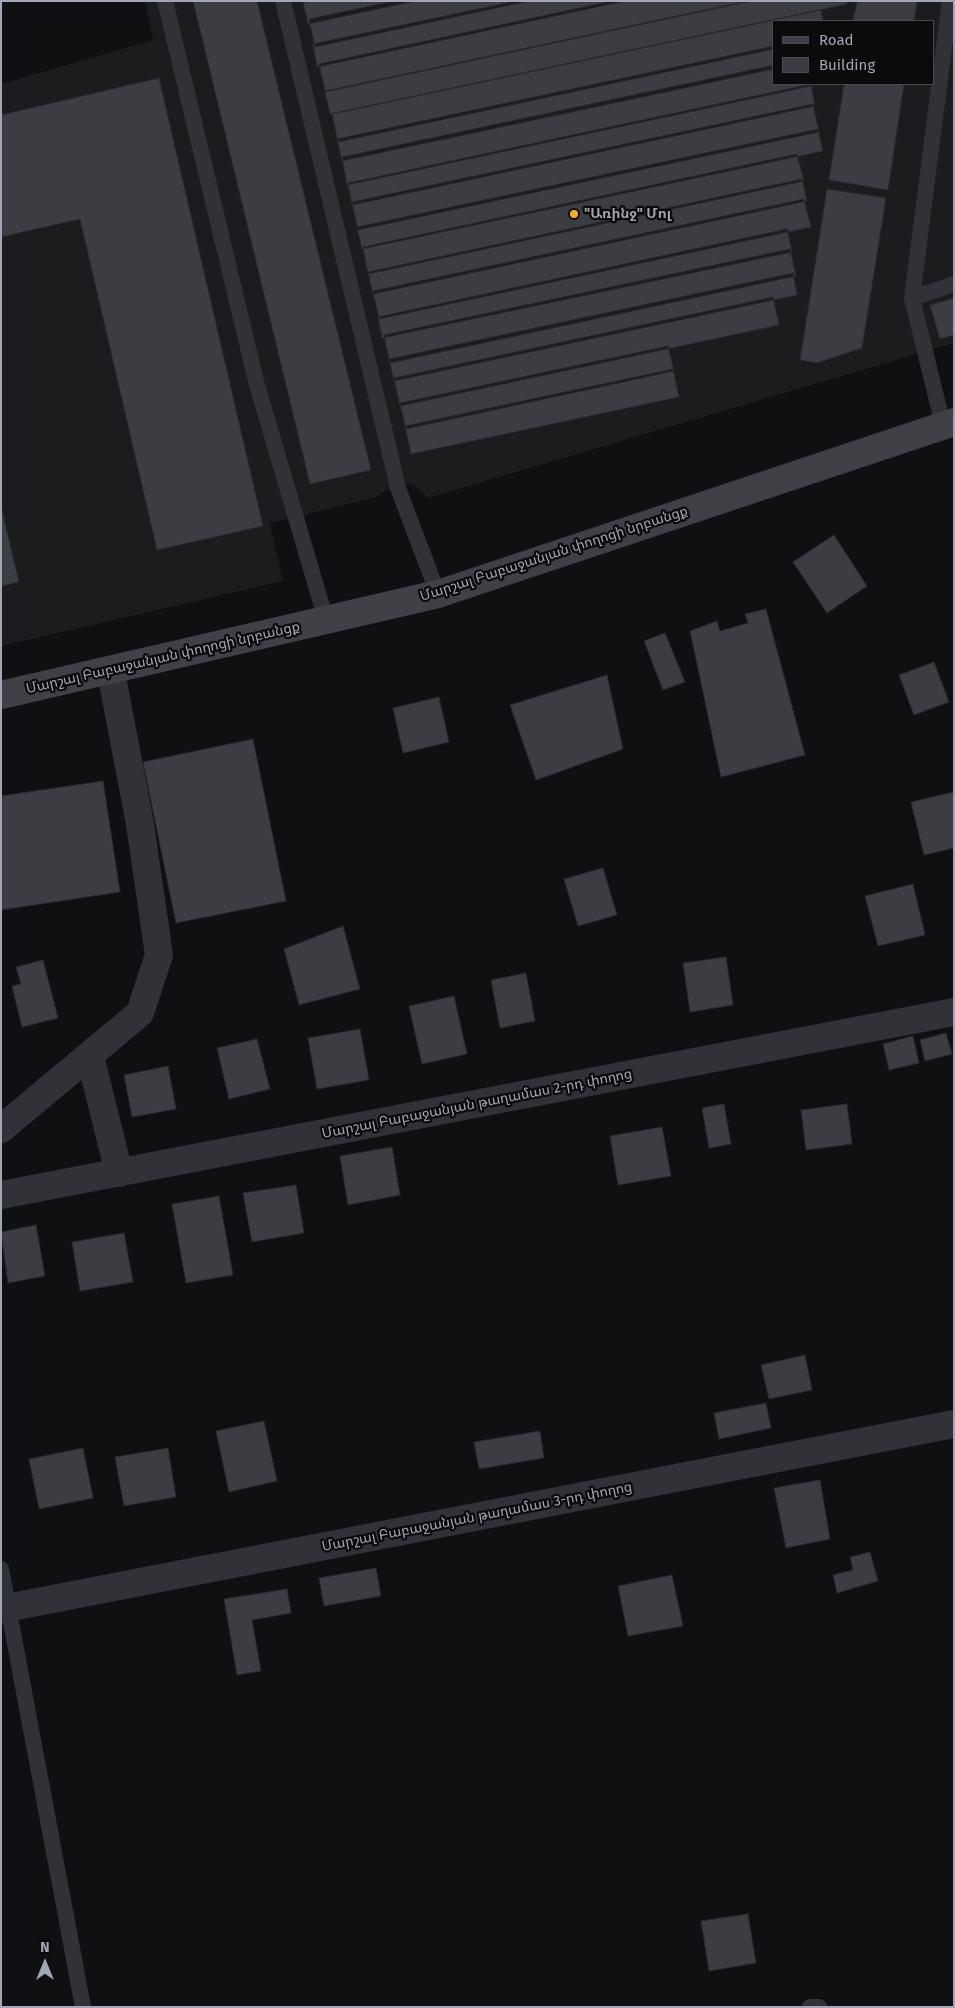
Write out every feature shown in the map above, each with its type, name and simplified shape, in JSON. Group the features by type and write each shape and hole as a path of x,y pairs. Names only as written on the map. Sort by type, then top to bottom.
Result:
{"street":[{"name":"Մարշալ Բաբաջանյան փողոցի նրբանցք","path":"1,696 111,672 438,594 948,424"},
{"path":"1,1129 140,1013 159,955 140,824 111,672"},
{"name":"Մարշալ Բաբաջանյան թաղամաս 2-րդ փողոց","path":"1,1195 954,1012"},
{"path":"90,1056 119,1172"},
{"name":"Մարշալ Բաբաջանյան թաղամաս 3-րդ փողոց","path":"5,1609 954,1424"}],"lane":[{"path":"165,1 257,385 326,620"},
{"path":"283,1 398,488 438,594"},
{"path":"948,424 912,298 950,1"},
{"path":"912,298 954,284"},
{"path":"1,1569 5,1609 83,2007"},
{"path":"810,2007 819,2007"}],"shaded area":[{"name":"\"Առինջ\" Մոլ","path":"145,1 954,1 954,343 428,498 413,484 386,490 376,497 270,523 283,581 1,646 1,84 153,40"}],"building":[{"path":"193,1 257,1 371,470 310,484"},
{"path":"394,1 529,1 315,47 309,19"},
{"path":"415,1 308,24 303,2"},
{"path":"516,1 625,1 317,67 313,44"},
{"path":"612,1 747,1 325,91 319,64"},
{"path":"751,1 847,1 847,4 330,114 325,92"},
{"path":"857,1 917,1 914,20 853,20"},
{"path":"821,10 823,20 774,20"},
{"path":"772,20 772,49 338,142 332,114"},
{"path":"772,46 772,69 342,161 337,139"},
{"path":"772,65 772,85 811,86 347,185 342,157"},
{"path":"159,78 263,526 157,550 80,219 1,237 1,115"},
{"path":"811,85 815,106 352,205 348,183"},
{"path":"844,85 904,85 888,190 829,180"},
{"path":"813,104 819,132 358,230 352,202"},
{"path":"818,129 823,151 362,249 357,227"},
{"path":"797,154 804,181 368,274 363,247"},
{"path":"802,179 807,201 373,294 368,272"},
{"path":"827,189 886,198 862,348 817,363 800,360"},
{"path":"804,199 811,227 379,319 373,291"},
{"path":"787,229 792,252 382,338 378,317"},
{"path":"790,249 796,276 390,363 384,335"},
{"path":"793,273 797,295 394,381 389,359"},
{"path":"773,297 779,325 400,406 394,378"},
{"path":"954,298 954,335 940,339 930,305"},
{"path":"668,346 674,371 406,429 400,403"},
{"path":"673,369 679,397 411,454 405,426"},
{"path":"1,506 19,582 1,586"},
{"path":"834,535 867,586 827,613 793,562"},
{"path":"766,609 805,755 721,777 690,631 717,621 720,631 748,623 745,614"},
{"path":"665,633 685,682 663,690 644,641"},
{"path":"934,662 949,702 914,715 899,675"},
{"path":"607,675 623,749 536,780 510,705"},
{"path":"439,697 449,742 403,753 393,708"},
{"path":"253,739 286,901 176,923 143,762"},
{"path":"103,781 120,892 1,910 1,796"},
{"path":"954,792 954,848 924,855 911,802"},
{"path":"603,868 617,915 578,926 564,879"},
{"path":"913,884 925,935 878,946 865,896"},
{"path":"343,926 360,989 299,1005 284,949"},
{"path":"726,957 733,1005 690,1012 683,963"},
{"path":"43,960 58,1018 22,1027 12,986 21,984 16,967"},
{"path":"526,973 535,1021 500,1028 491,980"},
{"path":"454,996 467,1054 422,1064 409,1006"},
{"path":"360,1029 369,1080 317,1089 308,1038"},
{"path":"946,1033 952,1054 925,1061 920,1040"},
{"path":"913,1036 919,1063 889,1070 883,1044"},
{"path":"257,1039 270,1089 229,1099 217,1048"},
{"path":"168,1066 176,1109 132,1117 124,1075"},
{"path":"724,1104 731,1144 709,1148 702,1108"},
{"path":"847,1104 852,1144 806,1150 801,1110"},
{"path":"662,1127 671,1176 618,1185 610,1136"},
{"path":"392,1147 400,1195 348,1205 340,1156"},
{"path":"296,1185 304,1233 252,1242 243,1193"},
{"path":"219,1196 233,1275 186,1283 172,1204"},
{"path":"36,1225 45,1276 8,1283 1,1232"},
{"path":"124,1233 133,1282 80,1291 72,1242"},
{"path":"805,1355 812,1390 769,1399 761,1365"},
{"path":"766,1403 771,1428 719,1439 714,1413"},
{"path":"264,1421 277,1481 229,1492 216,1431"},
{"path":"540,1431 544,1458 479,1469 474,1442"},
{"path":"83,1448 93,1498 39,1509 29,1459"},
{"path":"168,1448 176,1497 124,1506 115,1457"},
{"path":"820,1480 830,1539 786,1548 774,1488"},
{"path":"870,1552 878,1581 837,1593 833,1575 853,1570 850,1557"},
{"path":"376,1568 381,1596 324,1606 319,1578"},
{"path":"672,1575 683,1626 628,1636 618,1586"},
{"path":"287,1589 291,1613 252,1620 261,1671 237,1675 224,1599"},
{"path":"748,1914 756,1963 709,1971 701,1921"}],"place":[{"name":"\"Առինջ\" Մոլ","path":"574,214"}]}
